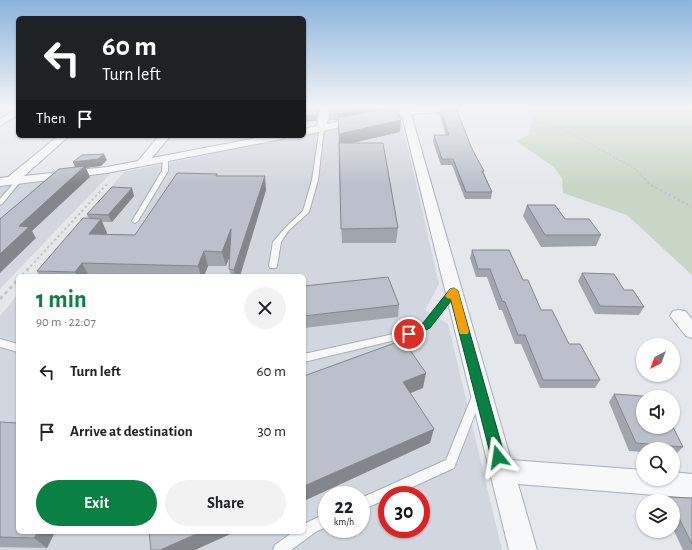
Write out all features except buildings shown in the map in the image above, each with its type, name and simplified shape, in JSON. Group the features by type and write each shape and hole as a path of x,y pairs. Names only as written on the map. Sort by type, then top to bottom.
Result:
{"street":[{"path":"412,134 523,550"},
{"path":"10,181 62,138"},
{"path":"141,164 164,138"},
{"path":"10,181 118,168 272,138"},
{"path":"679,316 692,331"},
{"path":"502,471 692,486"}],"lane":[{"path":"273,266 277,242 287,229 306,212 316,180 321,134"},
{"path":"134,221 165,171 165,159"},
{"path":"0,204 10,181"},
{"path":"306,358 409,334 427,325 454,291"},
{"path":"0,343 16,347"},
{"path":"370,500 450,464 480,389"},
{"path":"306,530 318,524"},
{"path":"280,550 301,534"}],"path":[{"path":"570,134 634,168 651,185 692,207"},
{"path":"24,274 116,173 118,168"},
{"path":"0,299 16,282"}],"shaded area":[{"path":"310,134 405,134 439,284 425,310 448,324 502,550 0,550 0,316 16,296 16,534 306,534 306,274 36,274 124,172 289,138 306,138 306,135"},
{"path":"111,173 0,289 0,187"}],"green space":[{"path":"529,134 692,134 692,275 627,215 563,193 562,178 554,167 516,141"}],"slow traffic":[{"path":"450,296 454,291 464,331"}],"route":[{"path":"409,334 427,325 454,291 498,457"}]}
